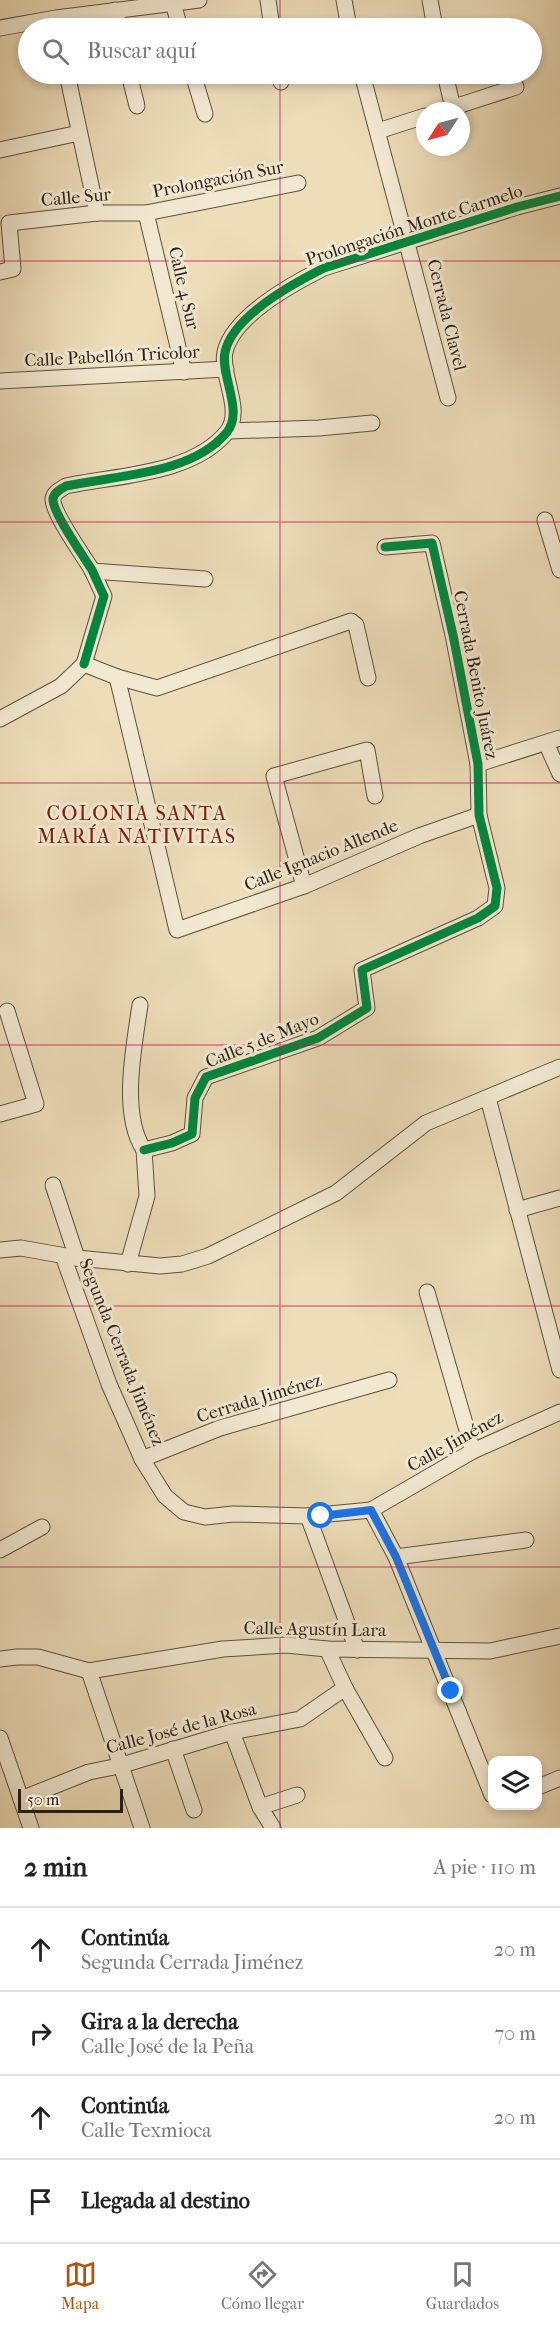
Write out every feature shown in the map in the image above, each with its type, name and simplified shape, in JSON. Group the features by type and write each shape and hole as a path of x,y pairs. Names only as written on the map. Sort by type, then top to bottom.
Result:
{"street":[{"path":"66,18 87,7 116,10 199,0"},
{"path":"268,0 271,18"},
{"path":"344,0 348,18"},
{"path":"429,0 433,18"},
{"path":"173,3 177,18"},
{"path":"116,10 118,18"},
{"path":"0,28 18,26"},
{"path":"69,84 97,213"},
{"path":"131,84 136,106"},
{"path":"196,84 205,114"},
{"name":"Cerrada Clavel","path":"365,84 448,398"},
{"path":"446,84 447,102"},
{"path":"469,102 516,87"},
{"path":"378,131 416,119"},
{"path":"0,150 79,133"},
{"name":"Prolongación Sur","path":"146,213 298,183"},
{"name":"Prolongación Monte Carmelo","path":"229,431 234,410 225,352 233,335 269,299 324,268 517,207 560,196"},
{"name":"Calle Sur","path":"0,272 13,269 9,223 97,213 146,213"},
{"name":"Calle 4 Sur","path":"146,213 184,372"},
{"name":"Calle Pabellón Tricolor","path":"0,381 226,369"},
{"path":"0,719 61,686 84,664 104,596 53,504 54,496 58,491 66,486 129,477 189,460 229,431 319,429 372,423"},
{"path":"545,520 560,570"},
{"name":"Cerrada Benito Juárez","path":"385,547 432,543 453,635 478,764 478,814"},
{"path":"92,571 206,579"},
{"path":"84,664 117,677 157,688 351,621 356,625 368,678"},
{"name":"Calle Ignacio Allende","path":"117,677 177,930 304,886 419,836 478,814"},
{"path":"478,764 553,741 560,774"},
{"path":"304,886 274,776 367,750 375,796"},
{"name":"Calle 5 de Mayo","path":"144,1150 172,1143 192,1134 195,1098 206,1077 318,1038 367,1008 362,970 478,918 495,906 497,888 478,814"},
{"path":"128,1263 147,1196 144,1150 136,1137 130,1076 140,1005"},
{"path":"0,1114 36,1104 7,1011"},
{"path":"0,1250 21,1248 70,1257 160,1266 182,1264 208,1256 297,1210 336,1193 426,1123 560,1067"},
{"path":"488,1098 560,1370"},
{"name":"Segunda Cerrada Jiménez","path":"53,1185 70,1257 109,1384 142,1459 165,1496 184,1512 206,1517 233,1514 308,1516 371,1510"},
{"path":"517,1210 560,1198"},
{"path":"427,1292 473,1451"},
{"name":"Cerrada Jiménez","path":"142,1459 220,1428 389,1380"},
{"name":"Calle Jiménez","path":"371,1510 473,1451 560,1412"},
{"path":"371,1510 396,1557 436,1651 488,1785"},
{"path":"308,1516 357,1650"},
{"path":"0,1550 42,1527"},
{"path":"396,1557 526,1540"},
{"name":"Calle Agustín Lara","path":"0,1659 17,1656 38,1657 89,1671 223,1649 286,1645 357,1650 490,1651 560,1636"},
{"path":"327,1649 345,1688 385,1758"},
{"path":"89,1671 119,1766 142,1828"},
{"name":"Calle José de la Rosa","path":"21,1799 89,1772 119,1766 231,1732 300,1719 345,1688"},
{"path":"231,1732 260,1807 273,1828"},
{"path":"0,1738 31,1828"},
{"path":"173,1749 194,1810"},
{"path":"542,1785 560,1778"},
{"path":"260,1807 297,1795"}],"cycle path":[{"path":"84,664 104,596 92,570 58,514 53,499 56,493 66,486 174,465 212,446 227,432 232,423 233,404 224,361 230,339 240,326 266,302 297,282 324,268 517,207 560,196"},
{"path":"144,1150 172,1143 192,1134 195,1098 206,1077 318,1038 367,1008 362,970 478,918 495,906 497,888 479,815 478,764 453,635 432,543 385,547"}],"district":[{"name":"COLONIA SANTA MARÍA NATIVITAS","path":"137,824"}],"route":[{"path":"321,1516 371,1510 396,1557 451,1691"}]}
